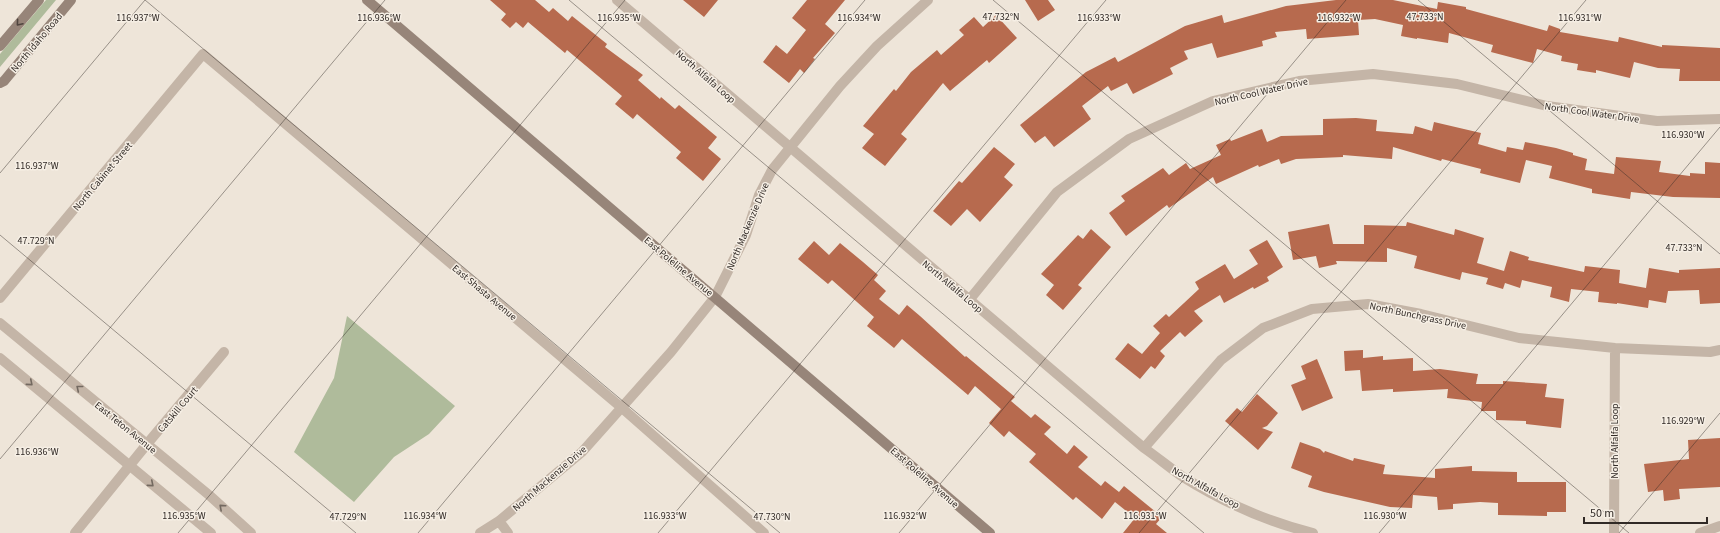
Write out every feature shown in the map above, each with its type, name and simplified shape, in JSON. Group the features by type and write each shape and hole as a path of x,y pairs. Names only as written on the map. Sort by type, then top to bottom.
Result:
{"main road":[{"path":"0,46 39,0"},
{"name":"North Idaho Road","path":"0,83 71,0"},
{"name":"East Poleline Avenue","path":"367,0 990,533"}],"street":[{"name":"North Alfalfa Loop","path":"617,0 1144,448 1183,477 1230,503 1287,526 1313,533"},
{"name":"North Mackenzie Drive","path":"480,533 499,521 582,452 622,408 715,297 746,235 759,195 772,170 840,86 877,46 928,0"},
{"name":"North Cabinet Street","path":"0,298 203,54"},
{"name":"East Shasta Avenue","path":"203,54 622,408 764,533"},
{"name":"North Cool Water Drive","path":"970,299 1058,192 1129,140 1213,101 1299,81 1373,74 1457,84 1547,106 1649,120 1720,119"},
{"name":"North Bunchgrass Drive","path":"1144,448 1221,360 1263,328 1312,309 1368,304 1421,314 1519,338 1614,348 1710,352 1720,350"},
{"name":"East Teton Avenue","path":"0,323 209,495 251,533"},
{"name":"North Alfalfa Loop","path":"1614,348 1614,533"},
{"name":"Catskill Court","path":"75,533 224,352"},
{"path":"0,358 210,533"},
{"path":"499,521 508,533"},
{"path":"1700,533 1720,526"}],"green space":[{"path":"46,0 56,0 0,67 0,54"},
{"path":"347,316 455,406 429,434 394,457 354,502 294,452 334,378"}],"building":[{"path":"490,0 535,0 549,12 553,8 568,21 572,16 607,44 605,47 643,75 638,80 660,99 661,97 675,109 679,105 717,137 708,148 721,159 703,181 676,158 681,152 637,114 633,119 615,104 622,96 567,50 565,53 528,22 523,28 516,22 510,28 501,20 506,14"},
{"path":"683,0 718,0 704,17"},
{"path":"807,0 845,0 825,24 835,33 813,58 815,59 804,73 800,69 789,83 763,62 776,45 787,54 806,30 792,18"},
{"path":"1025,0 1048,0 1055,10 1038,21"},
{"path":"1336,0 1393,0 1437,9 1438,2 1466,7 1466,9 1547,31 1549,25 1560,29 1560,32 1618,42 1619,37 1662,47 1662,45 1720,48 1720,81 1679,81 1680,69 1658,68 1634,62 1630,78 1596,70 1596,73 1577,70 1578,64 1561,61 1562,56 1537,49 1533,63 1491,52 1493,45 1449,33 1448,43 1417,39 1401,36 1403,25 1375,19 1358,20 1359,35 1307,39 1306,29 1275,32 1277,37 1262,41 1263,46 1217,58 1212,43 1184,51 1188,59 1170,68 1173,74 1133,94 1127,83 1111,91 1108,86 1082,106 1091,119 1054,147 1045,136 1035,143 1020,125 1086,72 1115,57 1118,62 1185,26 1222,15 1224,23 1286,6"},
{"path":"996,15 1017,38 989,63 987,60 950,91 943,83 901,134 907,139 885,166 862,148 874,134 863,126 894,89 896,91 911,72 937,50 941,55 964,35 959,30 974,17 983,27"},
{"path":"1356,118 1377,120 1376,131 1413,134 1415,126 1432,131 1434,122 1481,133 1478,144 1506,152 1507,147 1523,150 1525,142 1556,148 1587,159 1585,170 1614,174 1616,157 1661,161 1659,172 1690,176 1690,173 1705,174 1705,162 1720,163 1720,198 1673,197 1631,192 1630,199 1592,193 1592,189 1549,178 1552,166 1526,160 1520,183 1480,173 1481,169 1442,159 1441,161 1393,147 1392,159 1343,155 1343,157 1296,159 1281,164 1279,159 1259,167 1258,165 1216,184 1213,177 1169,208 1167,205 1126,236 1109,213 1125,201 1121,196 1163,168 1169,175 1186,163 1190,169 1221,155 1216,145 1230,139 1231,141 1262,129 1267,142 1281,136 1323,135 1323,119"},
{"path":"994,147 1015,164 1004,177 1013,185 980,222 967,209 951,226 933,211 959,181 962,183"},
{"path":"1407,222 1454,235 1455,229 1484,238 1477,263 1504,271 1510,251 1529,257 1528,260 1584,272 1585,266 1620,270 1619,283 1646,288 1649,268 1679,273 1679,270 1720,268 1720,303 1700,304 1699,290 1668,291 1666,303 1649,300 1648,308 1617,303 1598,302 1599,292 1571,289 1569,302 1550,297 1552,287 1522,280 1520,288 1505,283 1503,289 1486,284 1488,278 1462,272 1460,280 1414,268 1417,256 1387,248 1387,262 1336,261 1337,264 1319,268 1316,256 1293,260 1288,232 1329,224 1333,244 1364,244 1364,225 1406,226"},
{"path":"1091,229 1111,247 1078,285 1082,288 1063,310 1046,295 1054,285 1041,274 1078,235 1083,239"},
{"path":"1267,240 1283,267 1267,277 1269,281 1254,289 1253,287 1224,303 1220,295 1194,311 1203,321 1185,337 1180,332 1160,351 1165,356 1155,369 1151,366 1140,379 1115,359 1128,343 1142,354 1160,333 1153,326 1166,314 1169,317 1199,289 1195,282 1225,264 1234,279 1258,264 1249,250"},
{"path":"814,241 829,255 840,243 863,262 878,275 874,280 886,291 879,299 899,315 907,305 965,357 966,356 1015,397 1011,401 1031,418 1035,414 1051,427 1044,434 1067,454 1074,445 1088,457 1078,467 1101,486 1105,481 1119,492 1124,486 1162,517 1156,524 1167,533 1123,533 1135,518 1115,502 1102,519 1076,497 1073,500 1029,462 1036,454 1009,431 1004,437 989,423 1001,409 975,386 968,395 902,339 894,348 867,326 874,317 832,280 828,284 798,259"},
{"path":"1363,350 1363,358 1383,356 1383,360 1413,358 1413,371 1440,369 1478,374 1476,384 1503,384 1503,381 1547,384 1545,397 1564,399 1561,428 1526,424 1526,421 1496,420 1496,411 1481,411 1482,402 1447,398 1448,389 1393,392 1393,389 1362,391 1360,370 1345,371 1344,351"},
{"path":"1317,359 1333,398 1302,411 1291,385 1306,379 1301,366"},
{"path":"1257,394 1278,413 1267,426 1262,428 1273,432 1258,450 1225,421 1237,408 1242,412"},
{"path":"1720,438 1720,487 1679,489 1680,499 1664,501 1663,490 1648,492 1644,464 1689,459 1688,440"},
{"path":"1300,442 1320,449 1324,453 1325,451 1353,461 1354,458 1385,465 1383,474 1435,478 1435,469 1472,466 1472,471 1517,472 1517,482 1566,482 1566,512 1547,512 1547,516 1498,515 1498,503 1480,502 1453,504 1453,509 1438,510 1437,497 1413,495 1412,508 1390,507 1324,492 1308,487 1312,476 1291,468"}]}
